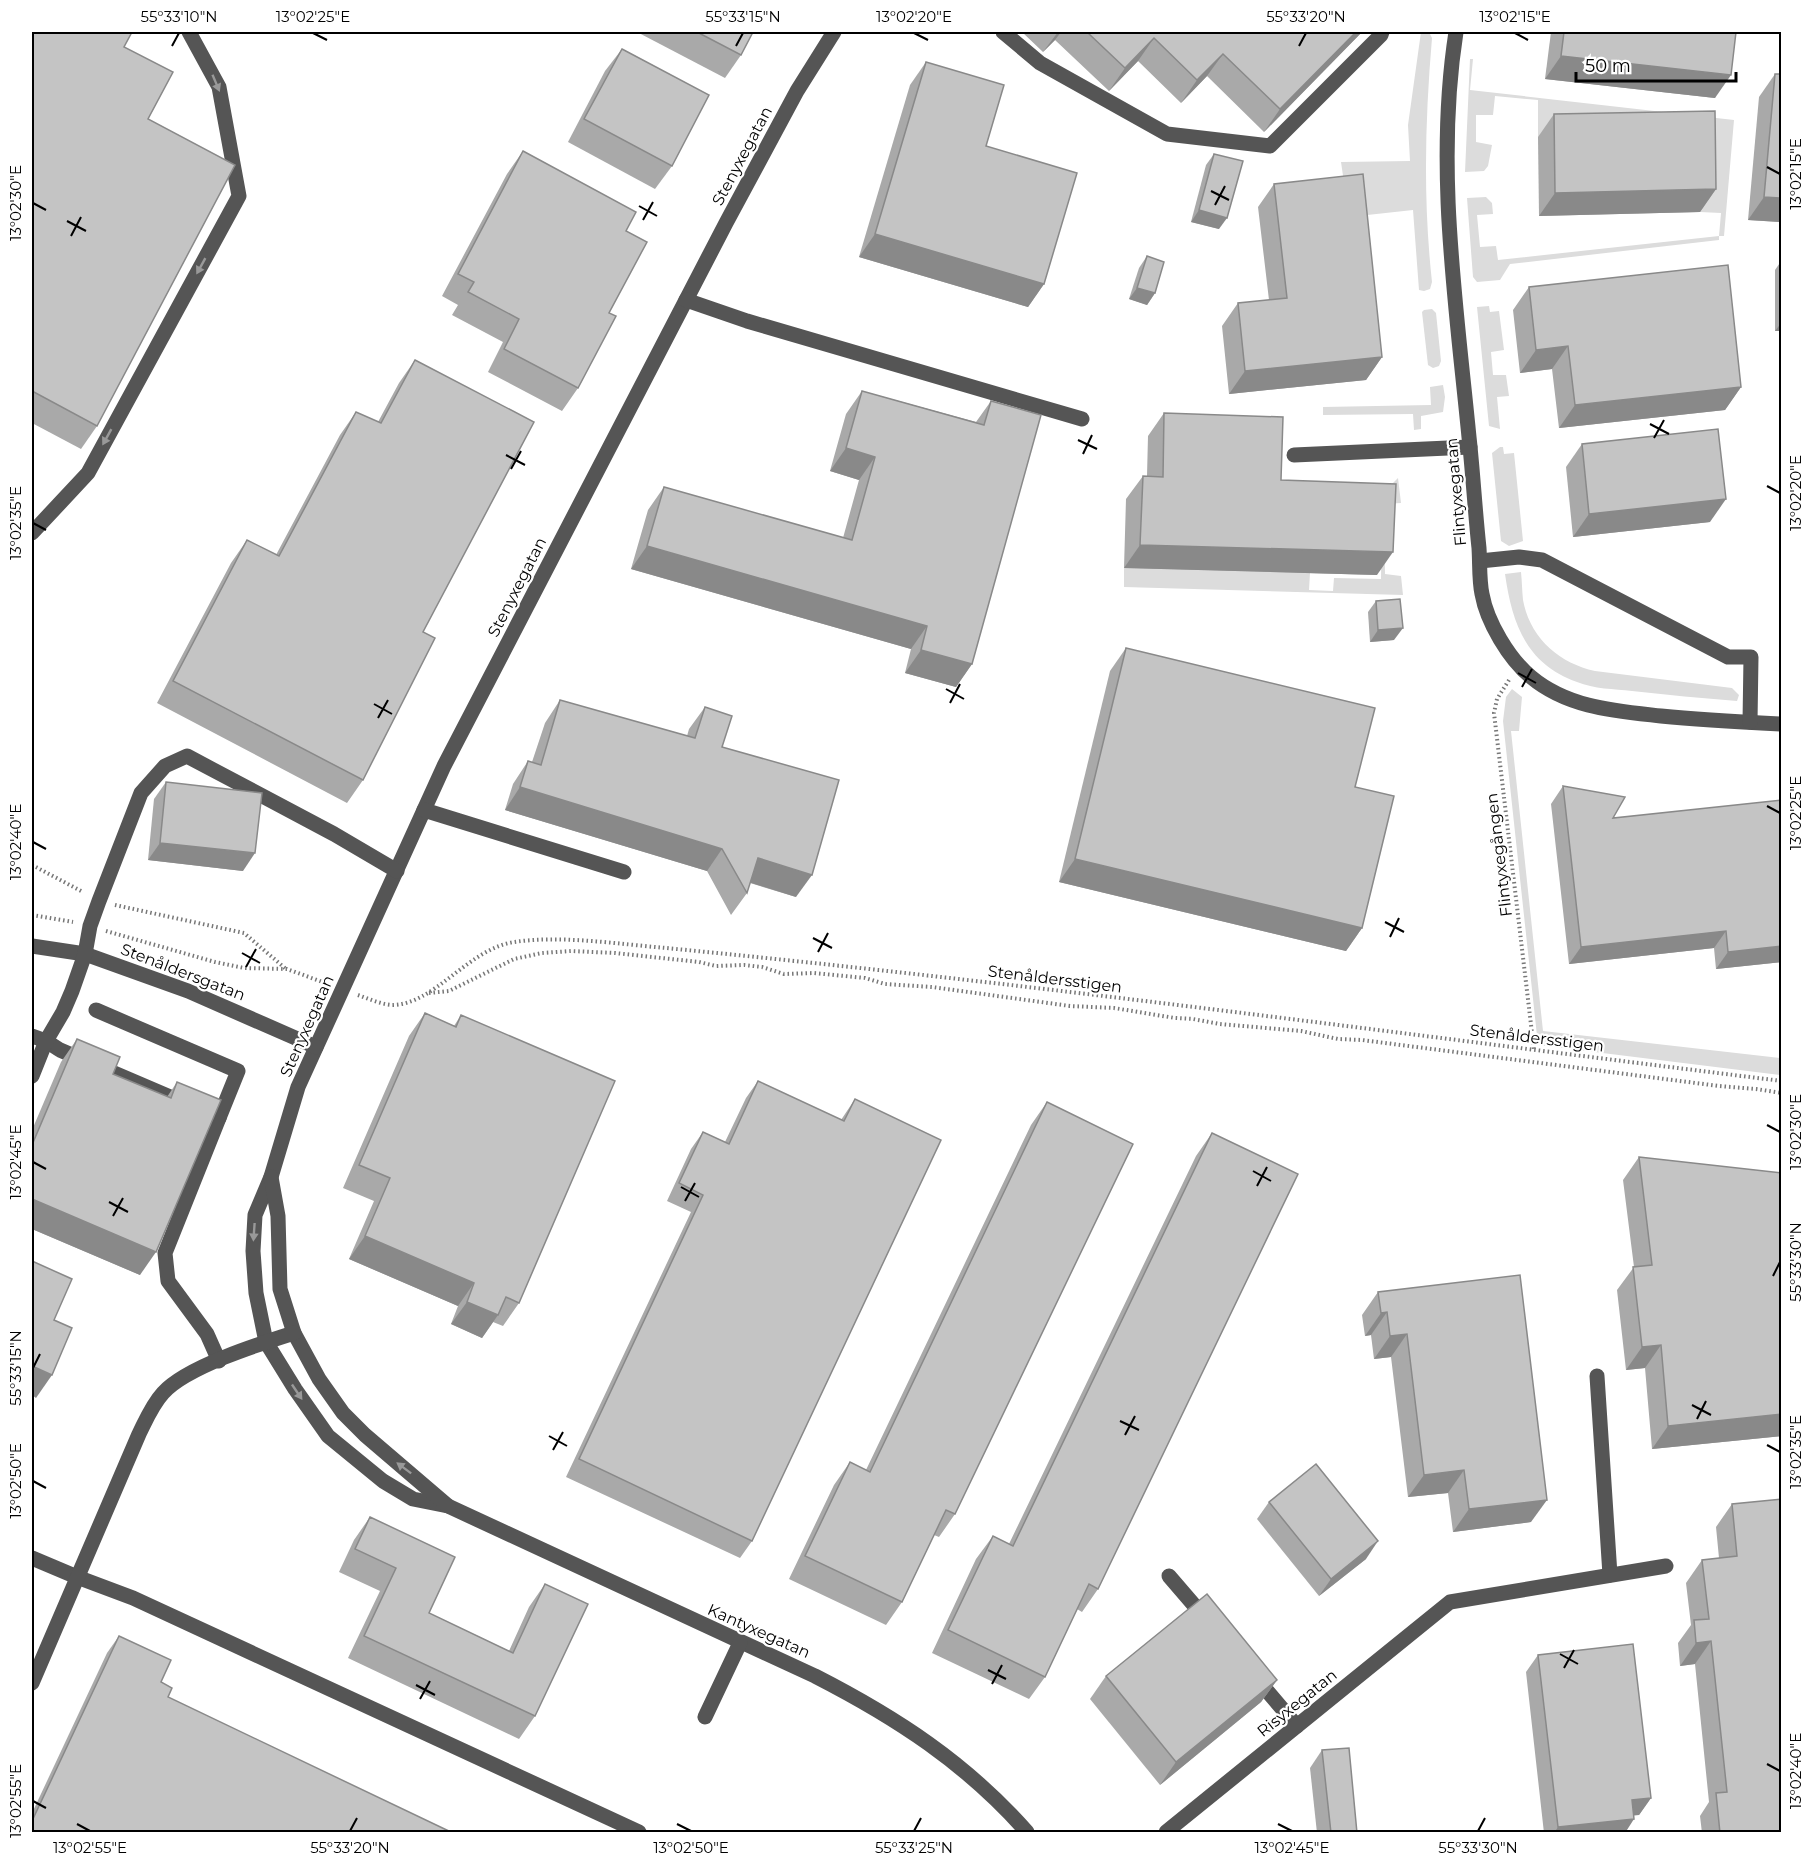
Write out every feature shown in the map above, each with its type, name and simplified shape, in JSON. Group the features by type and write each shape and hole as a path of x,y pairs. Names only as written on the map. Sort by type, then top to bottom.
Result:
{"street":[{"path":"32,533 88,472 239,196 219,87 189,32"},
{"name":"Stenyxegatan","path":"266,1342 256,1293 253,1251 255,1215 271,1177 298,1088 444,766 797,91 834,32"},
{"path":"1004,32 1040,63 1167,134 1270,146 1382,32"},
{"name":"Flintyxegatan","path":"1455,32 1447,105 1447,173 1451,249 1482,595 1493,627 1509,652 1529,676 1553,693 1576,702 1607,710 1703,720 1782,724"},
{"path":"686,300 747,321 1082,419"},
{"path":"1294,455 1470,447"},
{"path":"1480,561 1519,557 1542,560 1728,657 1750,657 1750,722"},
{"path":"32,1076 39,1038 63,1012 85,954 90,926 141,793 165,766 188,756 334,834 397,871"},
{"path":"424,810 624,872"},
{"name":"Stenåldersgatan","path":"32,946 85,954 188,991 316,1047"},
{"path":"96,1010 238,1071 165,1253 168,1281 207,1334 219,1361"},
{"path":"39,1038 60,1050 219,1118"},
{"name":"Stenyxegatan","path":"271,1177 278,1216 280,1289 294,1334"},
{"path":"32,1683 150,1411 163,1393 180,1378 266,1342 294,1334"},
{"name":"Kantyxegatan","path":"294,1334 343,1413 365,1435 448,1506"},
{"name":"Kantyxegatan","path":"266,1342 328,1436 383,1481 413,1498 448,1506 815,1676 866,1702 921,1737 969,1773 1027,1833"},
{"path":"1597,1376 1610,1575 1666,1566"},
{"path":"32,1558 133,1598 639,1833"},
{"name":"Risyxegatan","path":"1166,1833 1450,1602 1610,1575"},
{"path":"1169,1576 1214,1629"},
{"path":"705,1717 740,1643"},
{"path":"1244,1664 1296,1726"}],"path":[{"name":"Flintyxegången","path":"1520,665 1497,699 1494,713 1534,1050"},
{"path":"32,865 99,901 244,933 287,969"},
{"path":"32,915 90,926 215,962 244,968 287,969"},
{"name":"Stenåldersstigen","path":"287,969 376,1002 393,1005 411,1002 428,993 471,961 510,942 543,940 592,942 843,965 1782,1081"},
{"path":"428,993 449,992 514,959 542,953 572,951 615,953 716,966 762,967 784,974 814,973 865,978 885,984 932,987 1070,1006 1114,1008 1220,1024 1301,1031 1338,1039 1362,1040 1782,1094"}],"shaded area":[{"path":"1421,32 1429,32 1432,38 1426,160 1427,221 1432,282 1430,289 1424,291 1419,290 1413,210 1349,217 1341,162 1410,161 1408,125"},
{"path":"1470,59 1473,59 1470,90 1734,120 1724,236 1719,236 1721,213 1700,212 1698,134 1538,137 1538,100 1495,96 1493,115 1476,115 1476,142 1492,145 1488,166 1484,171 1465,172"},
{"path":"1486,197 1492,203 1493,214 1477,215 1480,247 1496,246 1498,260 1719,236 1719,240 1510,264 1500,280 1477,282 1473,277 1467,198"},
{"path":"1489,306 1490,312 1499,311 1504,350 1491,352 1493,375 1506,375 1509,396 1497,397 1500,429 1489,426 1477,307"},
{"path":"1432,309 1436,313 1441,361 1439,366 1433,368 1428,365 1422,312"},
{"path":"1443,385 1445,397 1443,412 1421,416 1421,429 1414,430 1413,414 1323,415 1323,407 1431,405 1430,387"},
{"path":"1503,447 1504,454 1514,453 1523,541 1509,546 1501,541 1492,453"},
{"path":"1398,478 1401,503 1384,504 1385,574 1401,576 1403,595 1124,587 1124,568 1310,573 1309,590 1333,591 1334,578 1381,579 1382,504 1373,503"},
{"path":"1521,572 1523,600 1532,626 1539,637 1558,655 1595,671 1732,688 1739,695 1737,701 1597,687 1560,674 1534,653 1524,640 1517,625 1505,574"},
{"path":"1512,689 1522,697 1519,731 1511,731 1543,1031 1781,1058 1781,1075 1538,1045 1503,721 1506,697"}],"building":[{"path":"32,32 132,32 124,47 173,72 148,119 235,165 97,426 32,391"},
{"path":"697,32 753,32 741,55"},
{"path":"1087,32 1356,32 1280,109 1223,54 1197,80 1154,38 1125,68"},
{"path":"1564,32 1736,32 1731,75 1561,56"},
{"path":"622,49 709,95 672,166 584,119"},
{"path":"926,62 1004,85 986,146 1077,173 1044,284 875,234"},
{"path":"1775,74 1782,74 1782,198 1764,197"},
{"path":"1715,111 1716,189 1555,193 1554,114"},
{"path":"523,151 636,212 626,231 647,242 609,313 616,316 578,388 504,349 519,319 468,292 474,282 458,274"},
{"path":"1214,154 1243,161 1227,218 1199,210"},
{"path":"1363,174 1382,357 1245,371 1238,303 1287,298 1274,184"},
{"path":"1147,256 1164,262 1155,293 1137,288"},
{"path":"1728,265 1741,387 1575,405 1568,346 1536,350 1529,287"},
{"path":"415,360 534,422 423,632 435,638 363,780 173,681 247,540 279,556 356,412 381,423"},
{"path":"862,391 984,425 991,401 1041,415 972,664 921,650 927,626 647,546 664,487 852,540 875,457 846,448"},
{"path":"1164,413 1283,417 1281,480 1396,484 1393,552 1140,545 1143,476 1163,477"},
{"path":"1718,429 1726,499 1589,514 1582,444"},
{"path":"1400,599 1403,628 1378,630 1376,601"},
{"path":"1126,648 1375,708 1355,787 1394,796 1362,928 1075,859"},
{"path":"560,700 695,738 705,707 732,716 722,747 839,780 812,875 758,858 747,893 722,849 520,787 528,761 541,765"},
{"path":"166,782 262,793 255,853 160,843"},
{"path":"1563,786 1625,797 1613,818 1782,800 1782,946 1728,952 1726,931 1581,947"},
{"path":"425,1013 456,1027 461,1015 615,1081 519,1303 506,1297 498,1315 467,1302 474,1283 365,1236 390,1178 359,1165"},
{"path":"77,1039 120,1057 113,1074 171,1098 177,1082 221,1100 156,1252 32,1199 32,1145"},
{"path":"758,1081 844,1121 855,1099 941,1140 752,1541 579,1459 703,1195 679,1183 703,1132 729,1144"},
{"path":"1047,1102 1133,1144 955,1514 946,1510 902,1602 805,1556 850,1462 870,1472"},
{"path":"1212,1133 1298,1174 1098,1589 1089,1584 1045,1677 948,1630 993,1536 1013,1546"},
{"path":"1639,1157 1782,1173 1782,1414 1668,1426 1661,1345 1642,1347 1633,1267 1652,1265"},
{"path":"32,1261 72,1279 54,1320 72,1328 52,1375 32,1366"},
{"path":"1520,1275 1547,1500 1469,1509 1464,1470 1424,1475 1407,1334 1390,1336 1387,1312 1381,1313 1378,1292"},
{"path":"1316,1464 1378,1541 1331,1579 1269,1502"},
{"path":"1782,1499 1782,1833 1720,1833 1716,1793 1727,1792 1711,1641 1696,1643 1694,1620 1709,1619 1702,1560 1737,1556 1732,1504"},
{"path":"370,1517 455,1557 429,1613 513,1653 545,1584 588,1604 535,1716 364,1636 396,1568 355,1549"},
{"path":"1207,1594 1277,1680 1176,1762 1106,1676"},
{"path":"119,1636 171,1660 161,1682 172,1688 168,1697 453,1833 32,1833 32,1821"},
{"path":"1633,1644 1651,1798 1632,1800 1634,1819 1558,1827 1538,1655"},
{"path":"1349,1748 1357,1833 1331,1833 1322,1750"}]}
